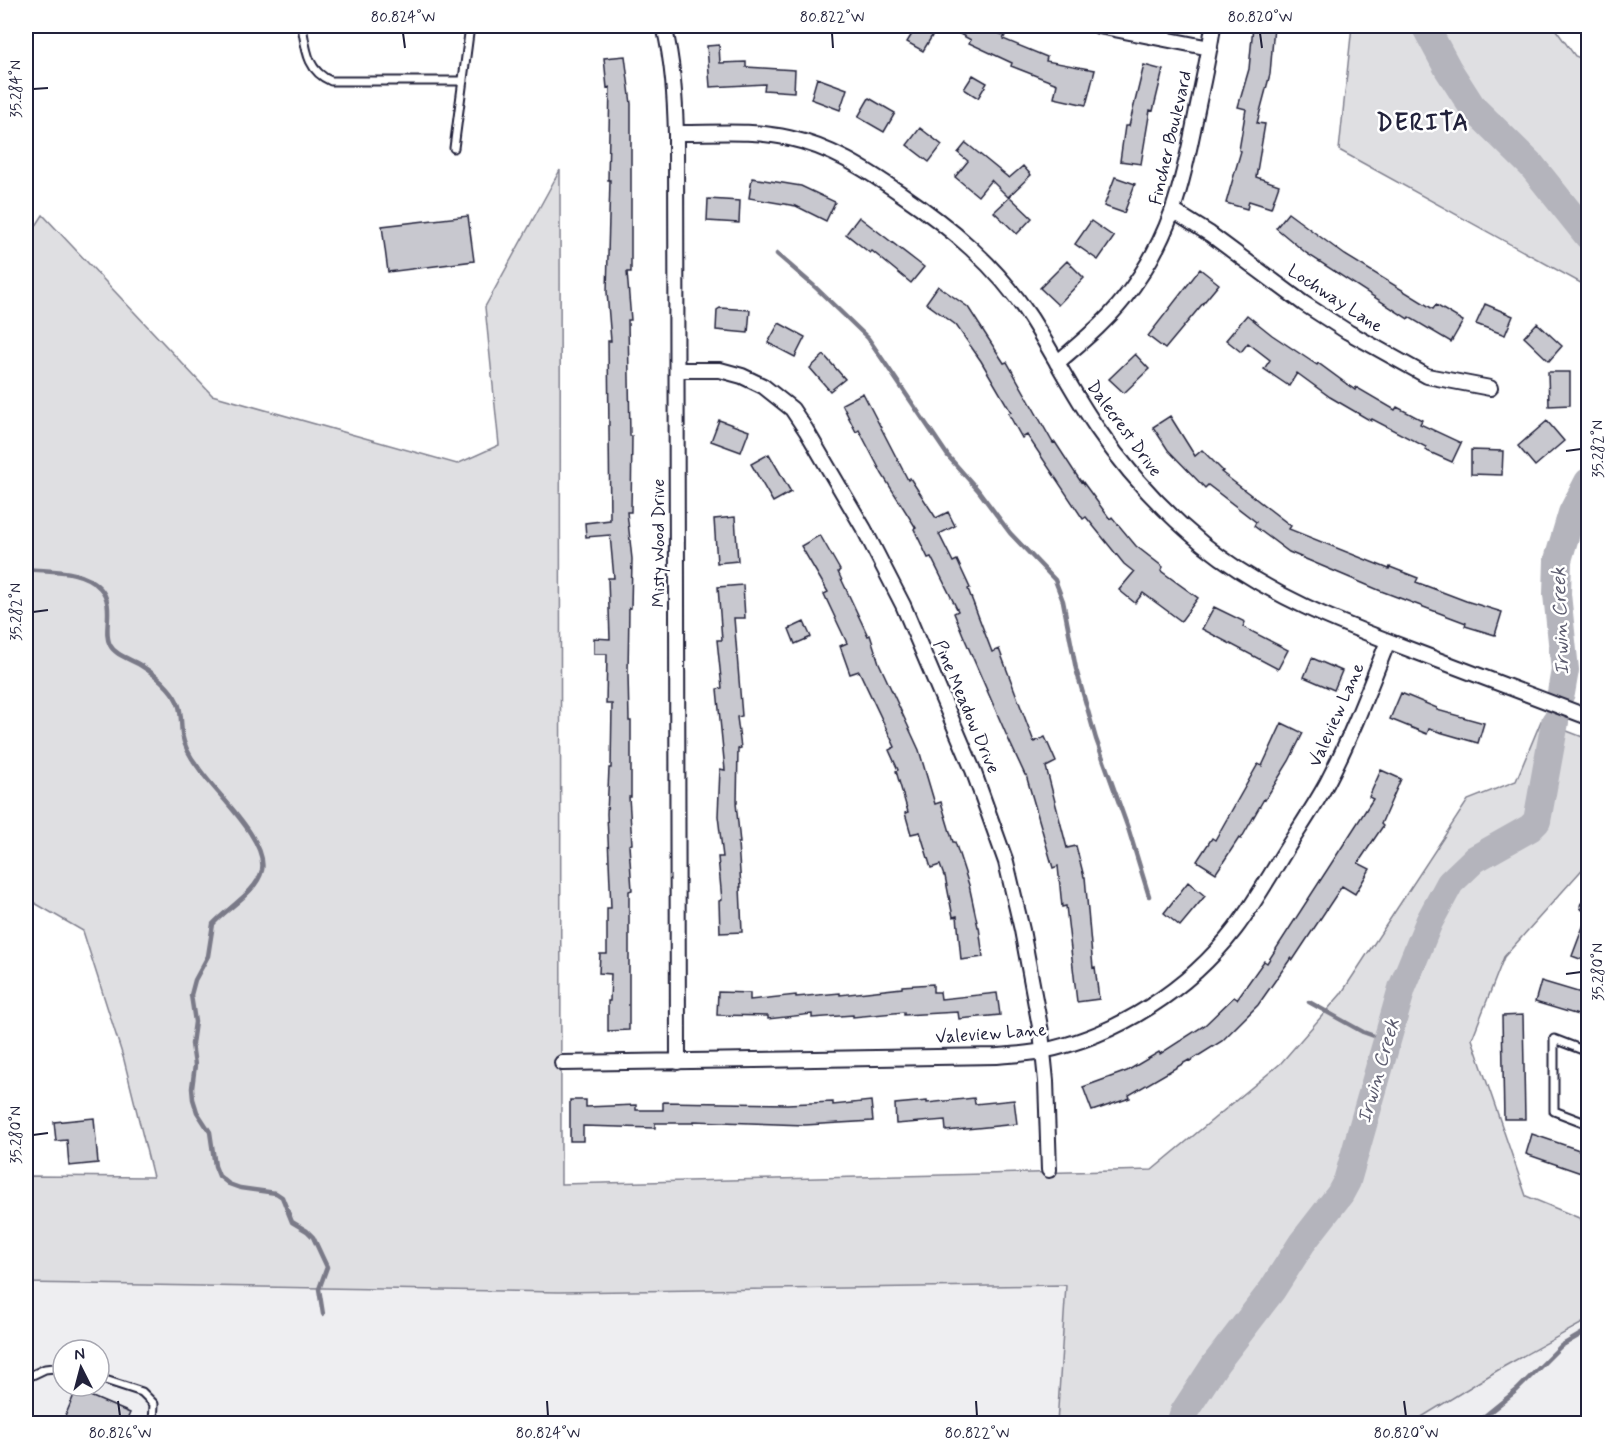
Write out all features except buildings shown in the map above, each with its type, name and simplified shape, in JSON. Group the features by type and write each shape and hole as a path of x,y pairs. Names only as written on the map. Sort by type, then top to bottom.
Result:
{"street":[{"name":"Misty Wood Drive","path":"664,26 675,87 676,135 678,1062"},
{"path":"1099,26 1210,48"},
{"name":"Fincher Boulevard","path":"1057,363 1087,338 1123,300 1156,250 1183,181 1213,26"},
{"name":"Dalecrest Drive","path":"676,135 682,133 762,133 808,143 865,169 939,220 997,274 1029,315 1096,426 1124,464 1151,496 1191,534 1241,572 1281,596 1325,617 1588,717"},
{"name":"Lochway Lane","path":"1173,211 1210,234 1321,314 1427,376 1490,388"},
{"name":"Pine Meadow Drive","path":"677,370 720,370 742,376 764,387 783,401 806,430 879,557 921,645 991,817 1006,861 1020,920 1043,1051 1049,1170"},
{"name":"Valeview Lane","path":"562,1063 997,1056 1043,1051 1095,1034 1152,1005 1172,992 1200,968 1249,910 1327,783 1356,723 1388,641"}],"lane":[{"path":"302,26 311,65 320,76 331,81 464,81"},
{"path":"454,148 470,26"},
{"path":"1588,1052 1554,1039 1554,1111 1588,1124"},
{"path":"26,1378 51,1368"},
{"path":"111,1382 142,1392 154,1404 153,1424"}],"shaded area":[{"path":"1352,26 1553,26 1575,56 1588,61 1588,287 1339,150"},
{"path":"560,170 561,1184 1152,1170 1281,1063 1341,994 1468,800 1516,781 1541,721 1588,739 1588,863 1504,957 1472,1039 1526,1196 1579,1218 1588,1227 1588,1320 1503,1367 1412,1423 1057,1424 1066,1285 559,1292 26,1283 26,1176 153,1177 124,1060 83,931 26,898 26,241 43,215 212,395 457,464 499,445 485,307"},
{"path":"26,1283 559,1292 1138,1283 1108,1423 26,1424"},
{"path":"1588,1322 1588,1423 1412,1424 1503,1367"}],"waterway":[{"name":"Irwin Creek","path":"1425,26 1448,69 1473,108 1532,166 1588,236"},
{"path":"777,254 868,338 948,456 978,490 1010,533 1055,580 1063,601 1076,669 1096,739 1129,831 1149,896"},
{"name":"Irwin Creek","path":"1561,693 1565,670 1557,594 1558,560 1572,513 1588,482"},
{"path":"26,569 75,574 93,582 100,588 107,602 107,633 110,645 119,654 151,673 173,694 181,715 182,734 190,756 249,830 257,844 262,858 259,878 248,893 213,924 208,956 195,980 191,995 195,1022 192,1044 195,1065 193,1099 197,1112 210,1132 215,1166 219,1176 229,1184 240,1188 276,1193 282,1197 292,1222 313,1237 327,1267 319,1289 323,1314"},
{"name":"Irwin Creek","path":"1180,1424 1184,1412 1216,1363 1272,1290 1302,1243 1340,1194 1347,1181 1402,988 1429,922 1450,883 1475,859 1530,828 1537,821 1555,722"},
{"path":"1309,1002 1363,1032 1388,1041"},
{"path":"1475,1424 1517,1390 1561,1346 1588,1330"}],"district":[{"name":"DERITA","path":"1423,123"}]}
